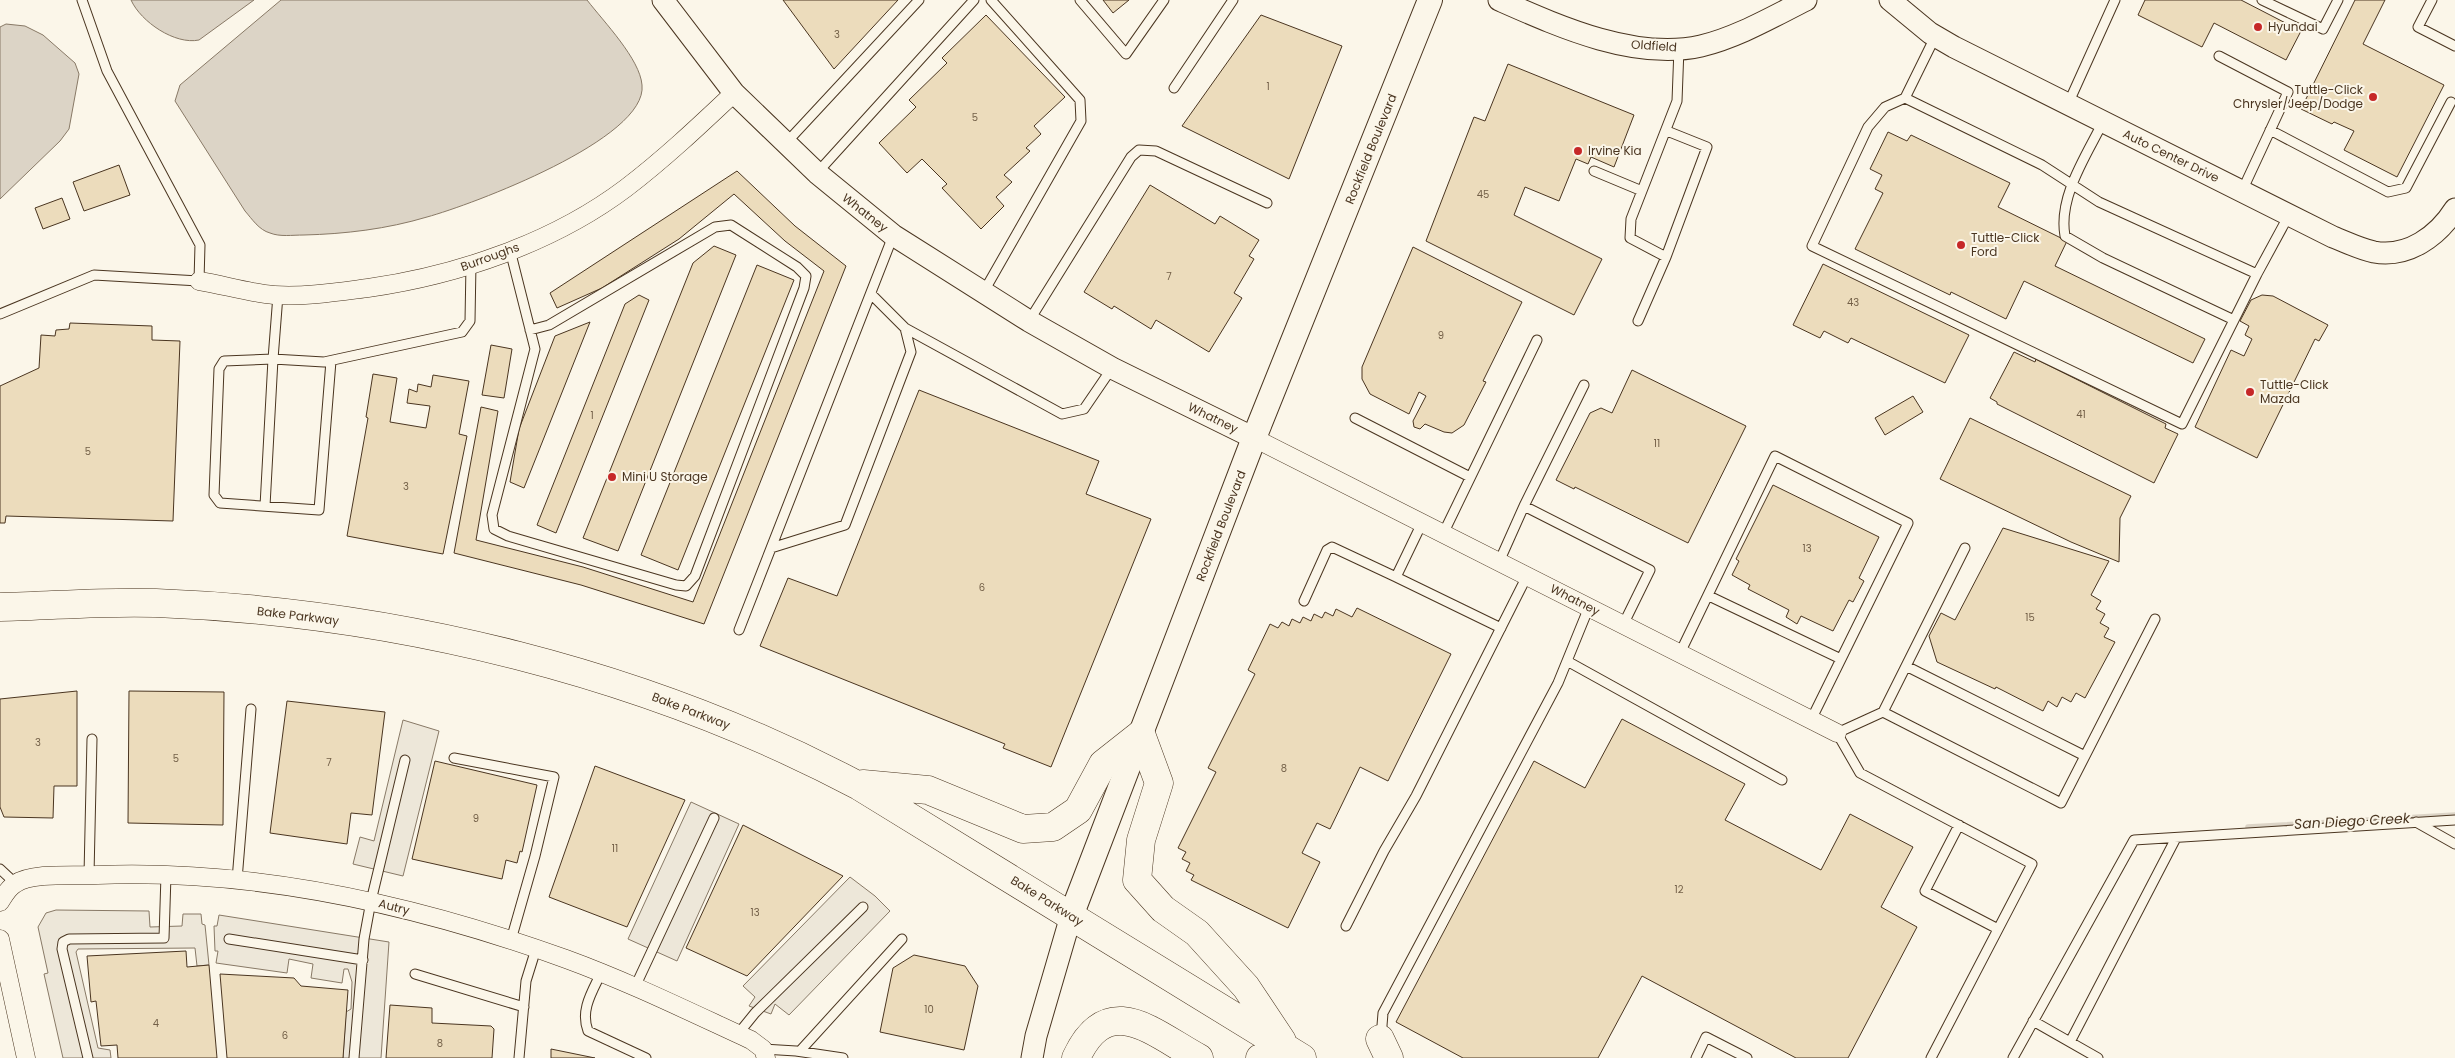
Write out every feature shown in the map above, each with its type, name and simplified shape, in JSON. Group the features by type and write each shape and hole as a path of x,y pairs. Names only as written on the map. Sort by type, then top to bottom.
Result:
{"main road":[{"name":"Rockfield Boulevard","path":"1072,916 1254,438 1430,0"},
{"name":"Bake Parkway","path":"0,607 163,604 281,613 395,629 495,651 595,678 679,704 809,759 854,783 1294,1053"},
{"path":"854,783 928,790 1024,830 1054,827 1078,810 1104,764 1141,734 1159,783 1142,840 1137,880 1163,909 1197,933 1246,987 1294,1053 1260,1058"},
{"path":"1076,1058 1083,1044 1097,1027 1117,1021 1141,1024 1198,1058"}],"street":[{"name":"Oldfield","path":"1499,0 1552,23 1600,40 1651,48 1701,46 1749,29 1806,0"},
{"name":"Auto Center Drive","path":"1890,0 1935,36 2333,237 2374,252 2394,251 2422,243 2442,227 2455,209"},
{"name":"Whatney","path":"670,2 734,93 817,173 893,235 983,293 1112,368 1837,733"},
{"name":"Burroughs","path":"199,281 278,295 336,292 397,284 471,264 510,250 572,221 625,188 670,152 734,93"},
{"name":"Autry","path":"7,893 32,878 89,875 166,875 237,880 371,901 442,919 511,940 600,973 751,1040 765,1054"},
{"name":"Rockfield Boulevard","path":"1032,1058 1038,1027 1072,916"},
{"path":"0,939 6,994 26,1058"}],"lane":[{"path":"0,314 94,275 199,281 200,245 106,71 82,0"},
{"path":"786,144 919,0"},
{"path":"817,173 974,0"},
{"path":"983,293 1081,121 1082,112 1080,100 991,0"},
{"path":"1080,0 1126,54 1164,0"},
{"path":"1174,88 1233,0"},
{"path":"2067,104 2115,0"},
{"path":"2262,0 2323,29 2338,0"},
{"path":"2432,0 2418,27 2455,46"},
{"path":"1935,36 1905,98 1885,107 1868,127 1812,246 2182,424 2257,274 2290,215"},
{"path":"1666,257 1630,238 1631,220 1677,101 1679,48"},
{"path":"2219,56 2288,92 2242,191"},
{"path":"1905,98 2042,165 2099,202 2257,274"},
{"path":"2270,130 2388,192 2406,188 2451,102"},
{"path":"2103,122 2072,184 2063,222 2065,236 2103,258 2234,320"},
{"path":"1638,321 1666,257 1707,148 1667,131"},
{"path":"1029,321 1131,157 1139,150 1156,151 1267,203"},
{"path":"1594,171 1642,190"},
{"path":"510,250 530,330 535,349 492,515 494,529 508,536 676,585 686,586 695,576 804,288 806,276 797,266 731,225 715,226 550,325 530,330"},
{"path":"739,630 893,235"},
{"path":"331,361 319,510 220,503 214,495 219,369 224,361 331,361 462,332 470,321 471,264"},
{"path":"871,294 905,328 1062,414 1084,409 1112,368"},
{"path":"265,506 278,295"},
{"path":"771,548 845,525 910,352 905,328"},
{"path":"1443,534 1537,340"},
{"path":"1499,562 1524,506 1584,385"},
{"path":"1355,418 1470,477"},
{"path":"1680,653 1775,456 1908,523 1811,720"},
{"path":"1524,506 1650,570 1623,625"},
{"path":"1396,577 1422,523"},
{"path":"1304,601 1327,550 1332,547 1501,628"},
{"path":"1931,1058 2032,864 1860,773 1837,733 1883,712 1965,548"},
{"path":"1346,926 1384,851 1416,796 1527,576"},
{"path":"1709,596 1841,659"},
{"path":"1385,1049 1383,1013 1558,683 1588,607"},
{"path":"1883,712 2062,803 2155,619"},
{"path":"1567,661 1782,780"},
{"path":"1906,666 2085,756"},
{"path":"237,880 251,709"},
{"path":"89,875 92,739"},
{"path":"454,758 554,777 535,856 511,940"},
{"path":"354,1058 363,960 371,901 405,760"},
{"path":"635,987 714,818"},
{"path":"2012,1058 2134,840 2455,820"},
{"path":"2416,822 2455,844"},
{"path":"1959,825 1925,891 1998,929"},
{"path":"2070,1042 2176,838"},
{"path":"0,869 7,893"},
{"path":"88,1058 62,949 63,942 69,939 164,938 166,875"},
{"path":"738,1034 755,1012 863,907"},
{"path":"229,939 363,960"},
{"path":"800,1051 902,939"},
{"path":"519,1058 526,981 536,949"},
{"path":"600,973 586,1005 584,1020 588,1032 646,1058"},
{"path":"415,974 524,1007"},
{"path":"2033,1021 2098,1058"},
{"path":"1696,1058 1706,1037 1747,1058"},
{"path":"765,1054 800,1051 843,1058"}],"shaded area":[{"path":"131,0 254,0 199,40 190,41 170,35 151,24 142,16"},
{"path":"281,0 587,0 628,52 640,75 642,85 636,106 617,127 588,147 553,167 480,199 427,217 381,228 286,236 274,234 266,232 259,227 245,211 175,101 180,85"},
{"path":"6,24 25,26 43,35 75,63 79,74 69,129 60,141 0,199 0,27"},
{"path":"403,720 439,731 403,876 353,864 360,837 374,841"},
{"path":"691,802 739,824 677,961 628,939"},
{"path":"850,877 875,896 890,911 789,1015 775,1004 771,1014 749,1006 755,997 743,986"},
{"path":"56,910 149,911 150,927 182,926 183,914 201,914 202,924 205,925 209,965 197,966 195,948 78,949 76,952 98,1048 110,1050 111,1058 63,1058 44,974 48,973 38,927 46,913"},
{"path":"219,915 389,942 381,1058 343,1058 346,1012 351,1009 352,982 348,969 344,969 342,983 311,978 313,964 289,959 287,973 216,963 218,951 215,951 214,926 217,926"}],"building":[{"path":"783,0 898,0 834,69"},
{"path":"1103,0 1129,0 1113,13"},
{"name":"Hyundai","path":"2145,0 2241,0 2301,31 2286,60 2214,23 2202,47 2138,15"},
{"name":"Tuttle-Click Chrysler/Jeep/Dodge","path":"2355,0 2385,0 2363,44 2444,85 2397,177 2344,150 2354,131 2334,122 2332,124 2301,109"},
{"path":"986,15 1065,97 1034,126 1041,134 1026,148 1030,151 1004,175 1012,182 996,197 1004,206 981,229 942,188 947,184 922,159 907,173 879,143 916,107 909,100 947,63 942,58"},
{"path":"1261,15 1342,46 1289,179 1182,126"},
{"path":"1508,64 1634,115 1614,167 1591,157 1588,164 1576,159 1559,201 1525,187 1514,215 1602,259 1574,315 1426,241 1474,117 1485,121"},
{"name":"Tuttle-Click Ford","path":"1888,132 1907,141 1911,135 2010,183 1998,207 2067,241 2055,266 2205,339 2193,363 2024,281 2006,319 1951,292 1950,295 1855,249 1883,193 1875,189 1882,175 1870,169"},
{"path":"119,165 130,195 84,211 73,182"},
{"path":"737,171 795,226 846,266 704,624 581,585 454,553 481,407 498,411 476,540 583,567 693,602 824,271 785,241 734,194 679,239 602,288 557,308 550,293"},
{"path":"1150,185 1215,224 1220,216 1259,240 1249,256 1254,259 1234,293 1242,298 1209,352 1156,320 1151,329 1114,306 1112,309 1084,292"},
{"path":"62,198 70,219 43,229 35,208"},
{"path":"714,246 736,255 618,551 583,538 693,263"},
{"path":"1413,247 1522,302 1483,381 1486,382 1464,425 1452,433 1444,432 1425,424 1420,429 1414,427 1413,421 1426,396 1419,392 1409,414 1370,394 1362,379 1362,367"},
{"path":"1823,264 1969,335 1945,383 1851,338 1848,343 1824,331 1820,338 1793,325"},
{"path":"757,265 794,280 678,570 641,555"},
{"path":"639,295 649,300 556,533 537,525 625,304"},
{"name":"Tuttle-Click Mazda","path":"2262,295 2273,296 2328,325 2319,341 2315,339 2257,458 2195,427 2231,350 2244,356 2252,339 2245,335 2249,326 2240,321 2251,300"},
{"path":"590,322 524,488 510,482 519,429 555,336"},
{"path":"70,323 152,326 152,340 180,341 173,521 6,516 5,523 0,523 0,386 39,368 41,335 55,336 56,330 69,329"},
{"path":"491,345 512,349 504,398 482,395"},
{"path":"2014,352 2035,362 2036,359 2166,424 2165,428 2178,434 2154,483 1997,404 1997,402 1990,398"},
{"path":"1632,370 1746,426 1688,543 1575,487 1574,489 1556,480 1590,413 1601,408 1612,413"},
{"path":"373,374 397,378 390,422 426,428 430,406 407,403 409,389 417,392 418,384 431,387 433,375 469,381 459,434 467,436 443,554 347,536 368,418 366,417"},
{"path":"919,390 1099,461 1086,494 1151,519 1051,767 1003,748 1005,744 760,646 788,578 837,596"},
{"path":"1913,396 1923,412 1885,435 1875,418"},
{"path":"1970,418 2131,496 2120,518 2119,562 2071,542 1940,479"},
{"path":"1773,485 1879,537 1859,578 1864,581 1853,602 1849,600 1833,631 1801,616 1797,624 1786,617 1789,610 1748,589 1750,585 1732,575 1739,561 1736,559"},
{"path":"2003,528 2109,561 2091,595 2101,601 2096,609 2105,614 2100,623 2109,628 2104,637 2115,642 2085,698 2076,693 2071,702 2062,697 2057,707 2048,701 2043,711 1996,687 1995,689 1937,662 1929,636 1941,613 1955,620"},
{"path":"1357,608 1451,654 1388,781 1360,767 1330,829 1317,823 1302,853 1320,862 1288,928 1191,880 1194,875 1186,871 1190,863 1182,859 1186,852 1178,848 1216,772 1208,768 1255,674 1248,670 1270,624 1278,628 1282,622 1289,626 1292,619 1300,623 1303,617 1311,621 1314,614 1322,618 1325,612 1333,616 1336,609 1352,617"},
{"path":"77,691 77,786 54,786 53,818 4,817 0,807 0,699"},
{"path":"129,691 224,692 223,825 128,823"},
{"path":"287,701 385,712 372,815 351,813 347,844 270,833"},
{"path":"1622,719 1745,784 1725,820 1821,870 1850,814 1913,847 1881,907 1917,927 1848,1058 1796,1058 1642,976 1598,1058 1463,1058 1396,1022 1534,761 1585,788"},
{"path":"435,761 537,785 522,852 520,851 517,863 506,860 502,879 412,859"},
{"path":"595,766 685,800 627,927 549,897"},
{"path":"743,825 843,876 747,976 686,948"},
{"path":"186,951 187,967 209,965 217,1058 118,1058 117,1045 101,1046 96,1001 91,1002 87,956"},
{"path":"914,955 965,966 978,986 964,1050 880,1032 893,968"},
{"path":"220,974 294,978 301,986 348,990 343,1058 227,1058"},
{"path":"390,1005 432,1008 432,1023 491,1026 494,1029 492,1058 386,1058"},
{"path":"551,1049 595,1058 551,1058"}],"waterway":[{"name":"San Diego Creek","path":"2248,827 2455,815"}],"place":[{"name":"Hyundai","path":"2258,27"},
{"name":"Tuttle-Click Chrysler/Jeep/Dodge","path":"2373,97"},
{"name":"Irvine Kia","path":"1578,151"},
{"name":"Tuttle-Click Ford","path":"1961,245"},
{"name":"Tuttle-Click Mazda","path":"2250,392"},
{"name":"Mini U Storage","path":"612,477"}]}
